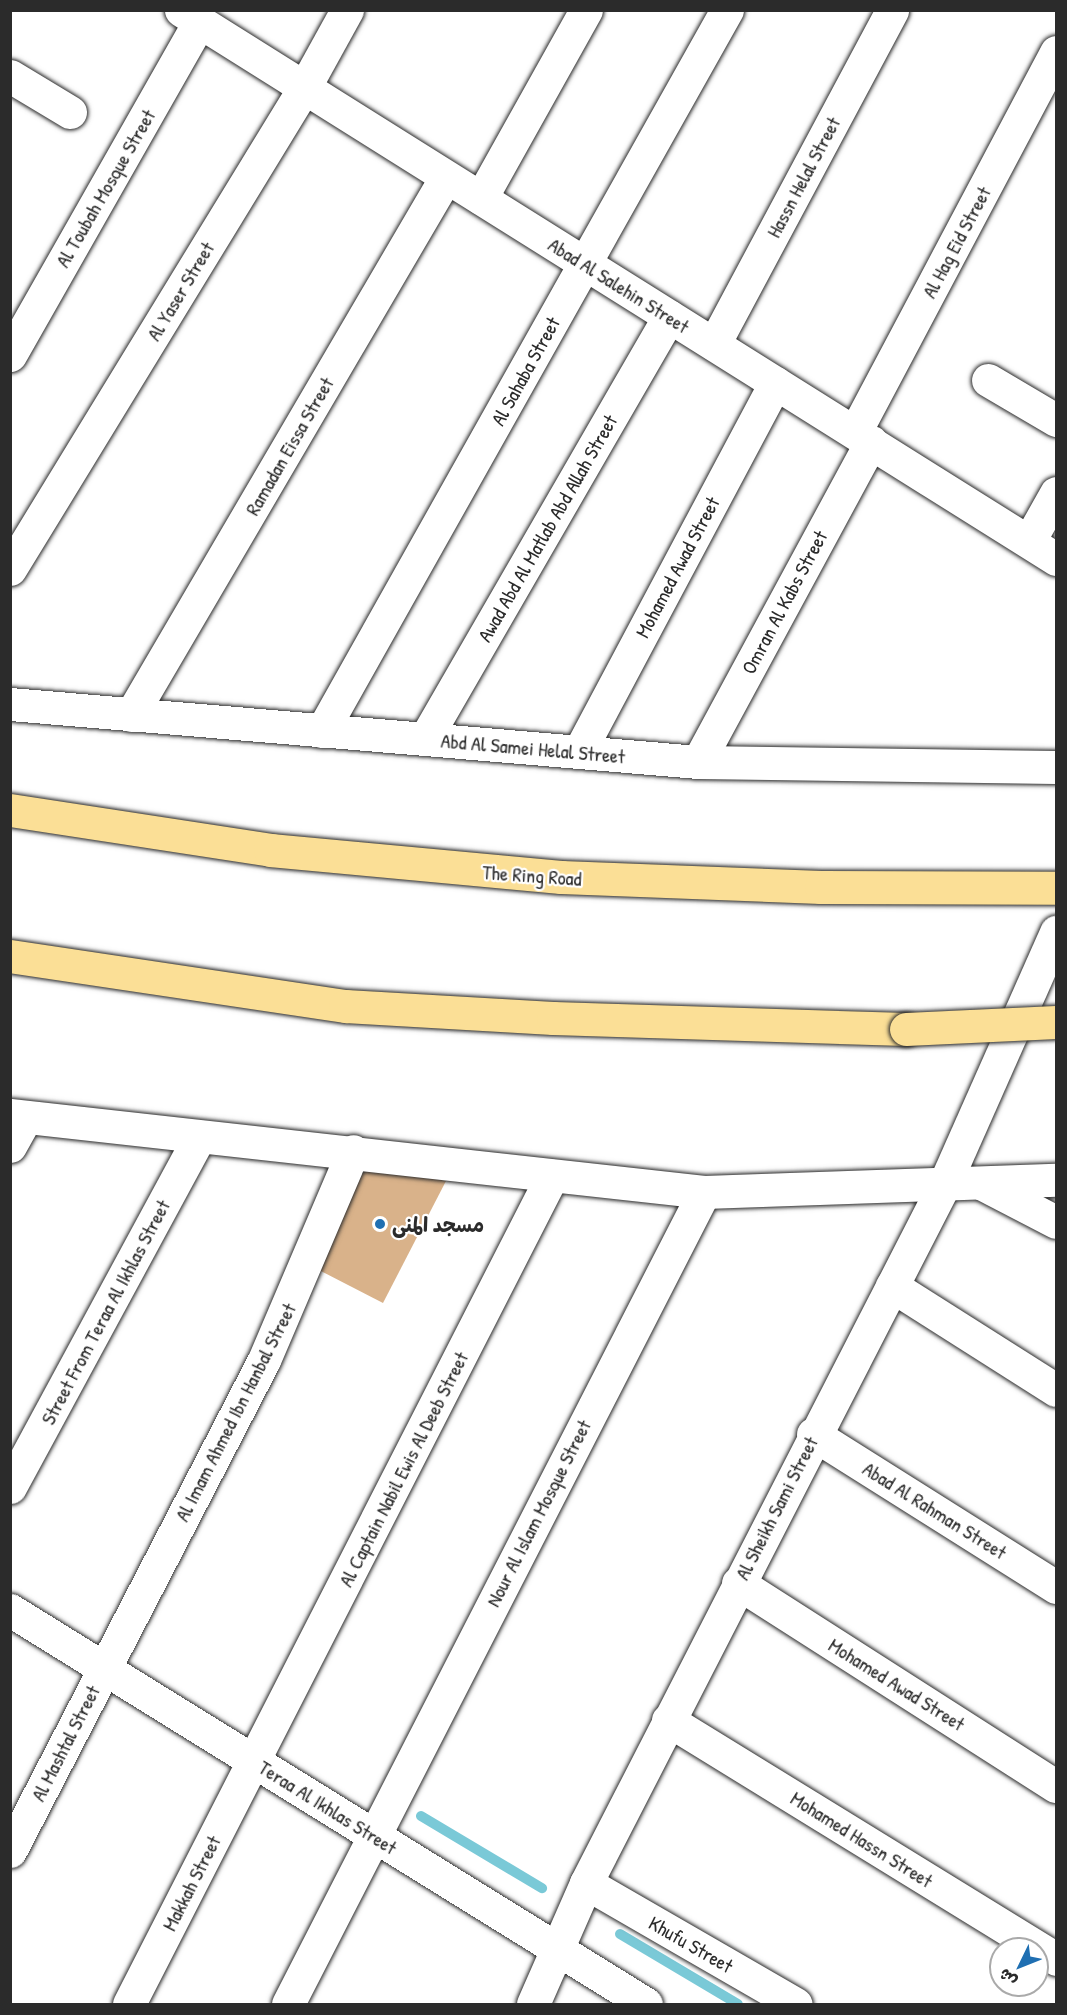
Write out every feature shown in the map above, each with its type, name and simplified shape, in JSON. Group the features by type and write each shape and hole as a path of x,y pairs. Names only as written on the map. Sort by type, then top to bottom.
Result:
{"highway":[{"name":"The Ring Road","path":"10,810 270,850 432,867 691,884 983,890 1056,888"},
{"path":"10,956 345,1006 553,1018 906,1029 1056,1022"}],"street":[{"name":"Al Yaser Street","path":"10,569 304,88 347,10"},
{"path":"481,198 586,10"},
{"name":"Al Sahaba Street","path":"322,731 727,10"},
{"name":"Hassn Helal Street","path":"714,344 892,10"},
{"name":"Abad Al Salehin Street","path":"190,16 1056,559"},
{"name":"Al Toubah Mosque Street","path":"10,355 190,16"},
{"name":"Al Hag Eid Street","path":"863,437 1056,52"},
{"path":"10,76 70,112"},
{"name":"Ramadan Eissa Street","path":"131,715 446,177"},
{"name":"Awad Abd Al Matlab Abd Allah Street","path":"425,739 669,316"},
{"path":"988,380 1056,420"},
{"name":"Mohamed Awad Street","path":"579,752 775,383"},
{"name":"Omran Al Kabs Street","path":"698,762 863,437"},
{"path":"1029,541 1056,493"},
{"name":"Abd Al Samei Helal Street","path":"10,704 698,762 1056,767"},
{"name":"Al Sheikh Sami Street","path":"533,2004 554,1951 586,1883 813,1434 944,1185 1056,932"},
{"path":"10,1146 18,1116 200,1137 353,1151 704,1192 1056,1180"},
{"name":"Street From Teraa Al Ikhlas Street","path":"10,1487 200,1137"},
{"name":"Al Imam Ahmed Ibn Hanbal Street","path":"104,1668 264,1360 353,1151"},
{"name":"Al Captain Nabil Ewis Al Deeb Street","path":"254,1761 552,1176"},
{"path":"981,1183 1056,1222"},
{"name":"Nour Al Islam Mosque Street","path":"288,2004 372,1834 704,1192"},
{"path":"892,1286 1056,1390"},
{"name":"Abad Al Rahman Street","path":"813,1434 1056,1587"},
{"name":"Mohamed Awad Street","path":"738,1583 1056,1786"},
{"name":"Teraa Al Ikhlas Street","path":"10,1610 372,1834 554,1951 646,2004"},
{"name":"Al Mashtal Street","path":"10,1851 104,1668"},
{"name":"Mohamed Hassn Street","path":"668,1720 1056,1959"},
{"name":"Makkah Street","path":"129,2004 254,1761"},
{"name":"Khufu Street","path":"586,1883 796,2004"}],"building":[{"name":"مسجد المنى","path":"368,1163 446,1181 383,1303 315,1268"}],"waterway":[{"path":"421,1816 542,1888"},
{"path":"620,1934 738,2004"}],"place":[{"name":"مسجد المنى","path":"380,1224"}]}
